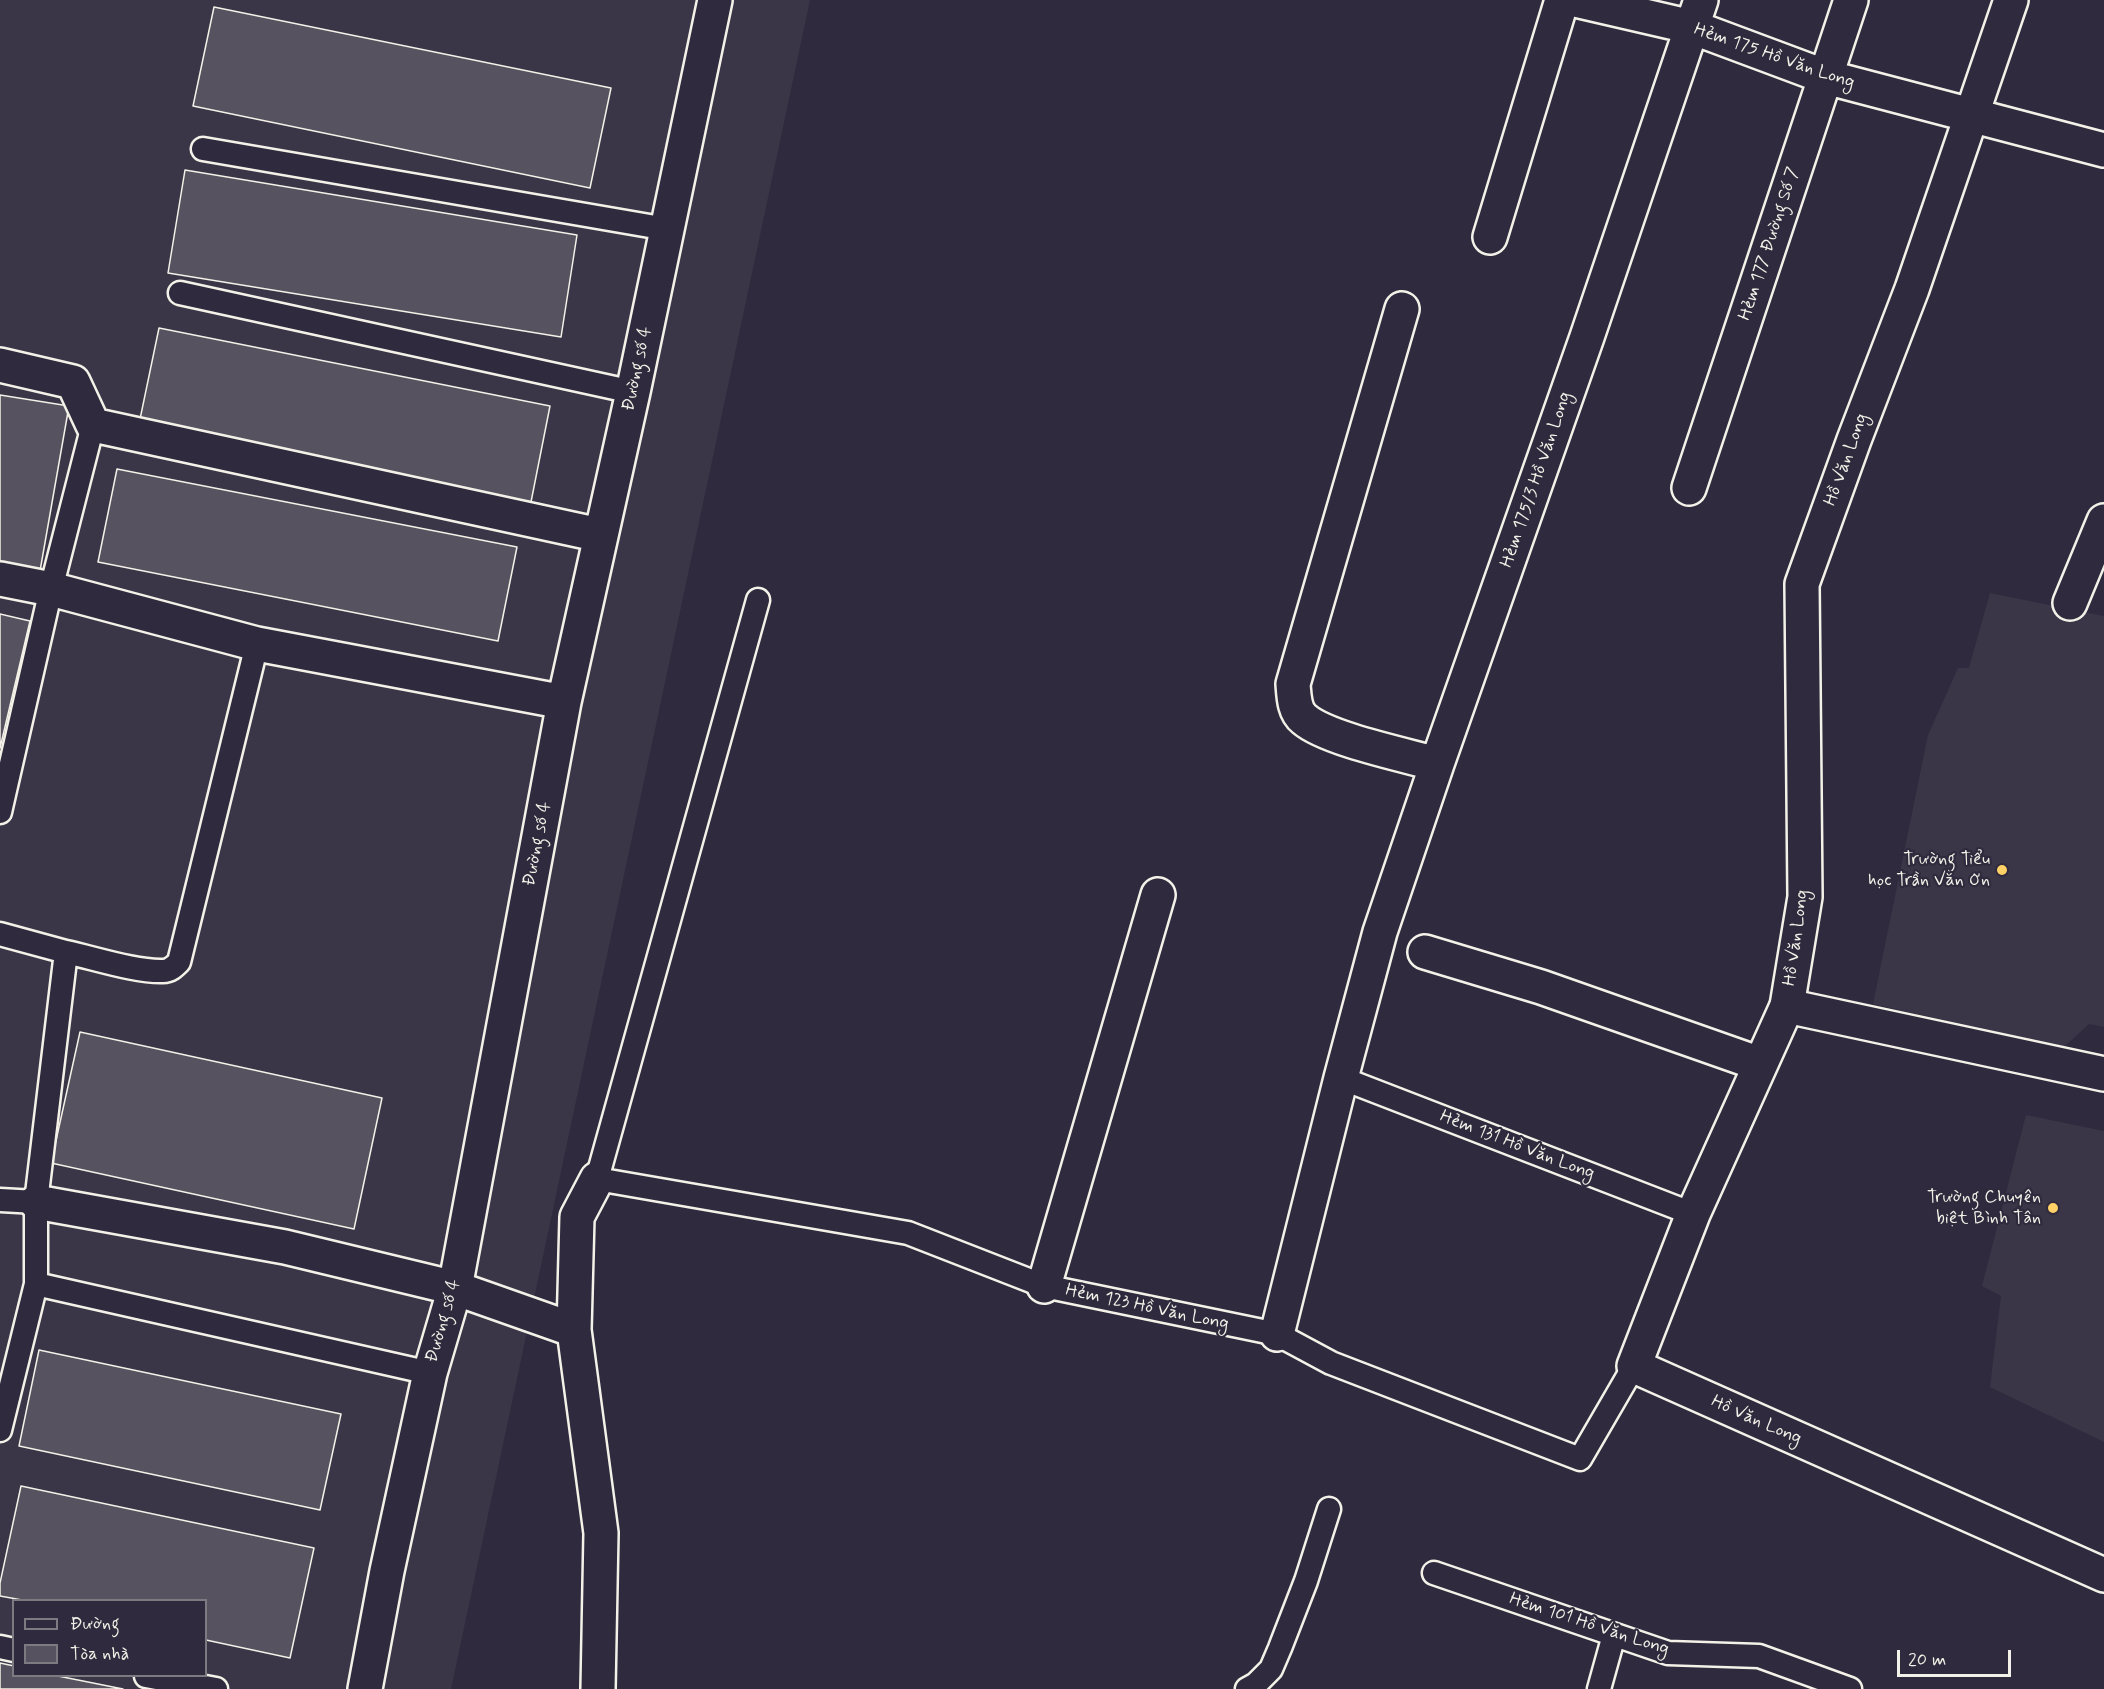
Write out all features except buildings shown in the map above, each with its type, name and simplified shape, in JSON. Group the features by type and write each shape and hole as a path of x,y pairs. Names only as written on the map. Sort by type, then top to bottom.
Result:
{"street":[{"name":"Đường số 4","path":"365,1689 387,1571 430,1373 455,1288 564,702 633,392 715,0"},
{"path":"1491,237 1562,0"},
{"name":"Hẻm 175 Hồ Văn Long","path":"1575,0 1696,14 1826,77 2104,150"},
{"name":"Hẻm 177 Đường Số 7","path":"1689,488 1851,0"},
{"name":"Hồ Văn Long","path":"2011,0 1912,289 1802,584 1805,897 1787,1006 1693,1214 1634,1366 2104,1575"},
{"name":"Hẻm 175/3 Hồ Văn Long","path":"1277,1335 1380,932 1587,337 1696,14"},
{"path":"1402,309 1293,684 1297,711 1318,728 1347,739 1437,764"},
{"path":"0,365 73,382 93,425 600,535"},
{"path":"2070,603 2104,521"},
{"path":"0,579 51,589 257,644 564,702"},
{"path":"1044,1286 1158,895"},
{"path":"1425,952 1541,987 1760,1064"},
{"path":"1787,1006 2104,1074"},
{"path":"597,1179 577,1217 574,1330 602,1533 598,1689"},
{"path":"36,1202 285,1247 455,1288 574,1330"}],"lane":[{"path":"203,149 667,229"},
{"path":"180,293 633,392"},
{"path":"0,812 51,589 93,425"},
{"path":"597,1179 758,600"},
{"path":"0,934 140,969 164,971 173,969 179,962 257,644"},
{"path":"0,1430 36,1284 36,1202 66,952"},
{"name":"Hẻm 131 Hồ Văn Long","path":"1341,1078 1693,1214"},
{"name":"Hẻm 123 Hồ Văn Long","path":"597,1179 908,1233 1044,1286 1277,1335 1331,1363 1580,1459 1634,1366"},
{"path":"0,1200 36,1202"},
{"path":"36,1284 430,1373"},
{"path":"1247,1689 1256,1684 1270,1669 1281,1648 1329,1509"},
{"name":"Hẻm 101 Hồ Văn Long","path":"1434,1573 1668,1653 1759,1656 1850,1689"},
{"path":"1599,1689 1614,1635"},
{"path":"152,1677 216,1689"}],"shaded area":[{"path":"0,0 810,0 451,1689 0,1689"},
{"name":"Trường Tiểu học Trần Văn Ơn","path":"1990,593 2104,616 2104,1027 2089,1024 2064,1047 1873,1004 1928,735 1958,668 1969,668"},
{"name":"Trường Chuyên biệt Bình Tân","path":"2026,1115 2104,1131 2104,1442 1990,1387 2001,1296 1982,1286"}],"place":[{"name":"Trường Tiểu học Trần Văn Ơn","path":"2002,870"},
{"name":"Trường Chuyên biệt Bình Tân","path":"2053,1208"}]}
